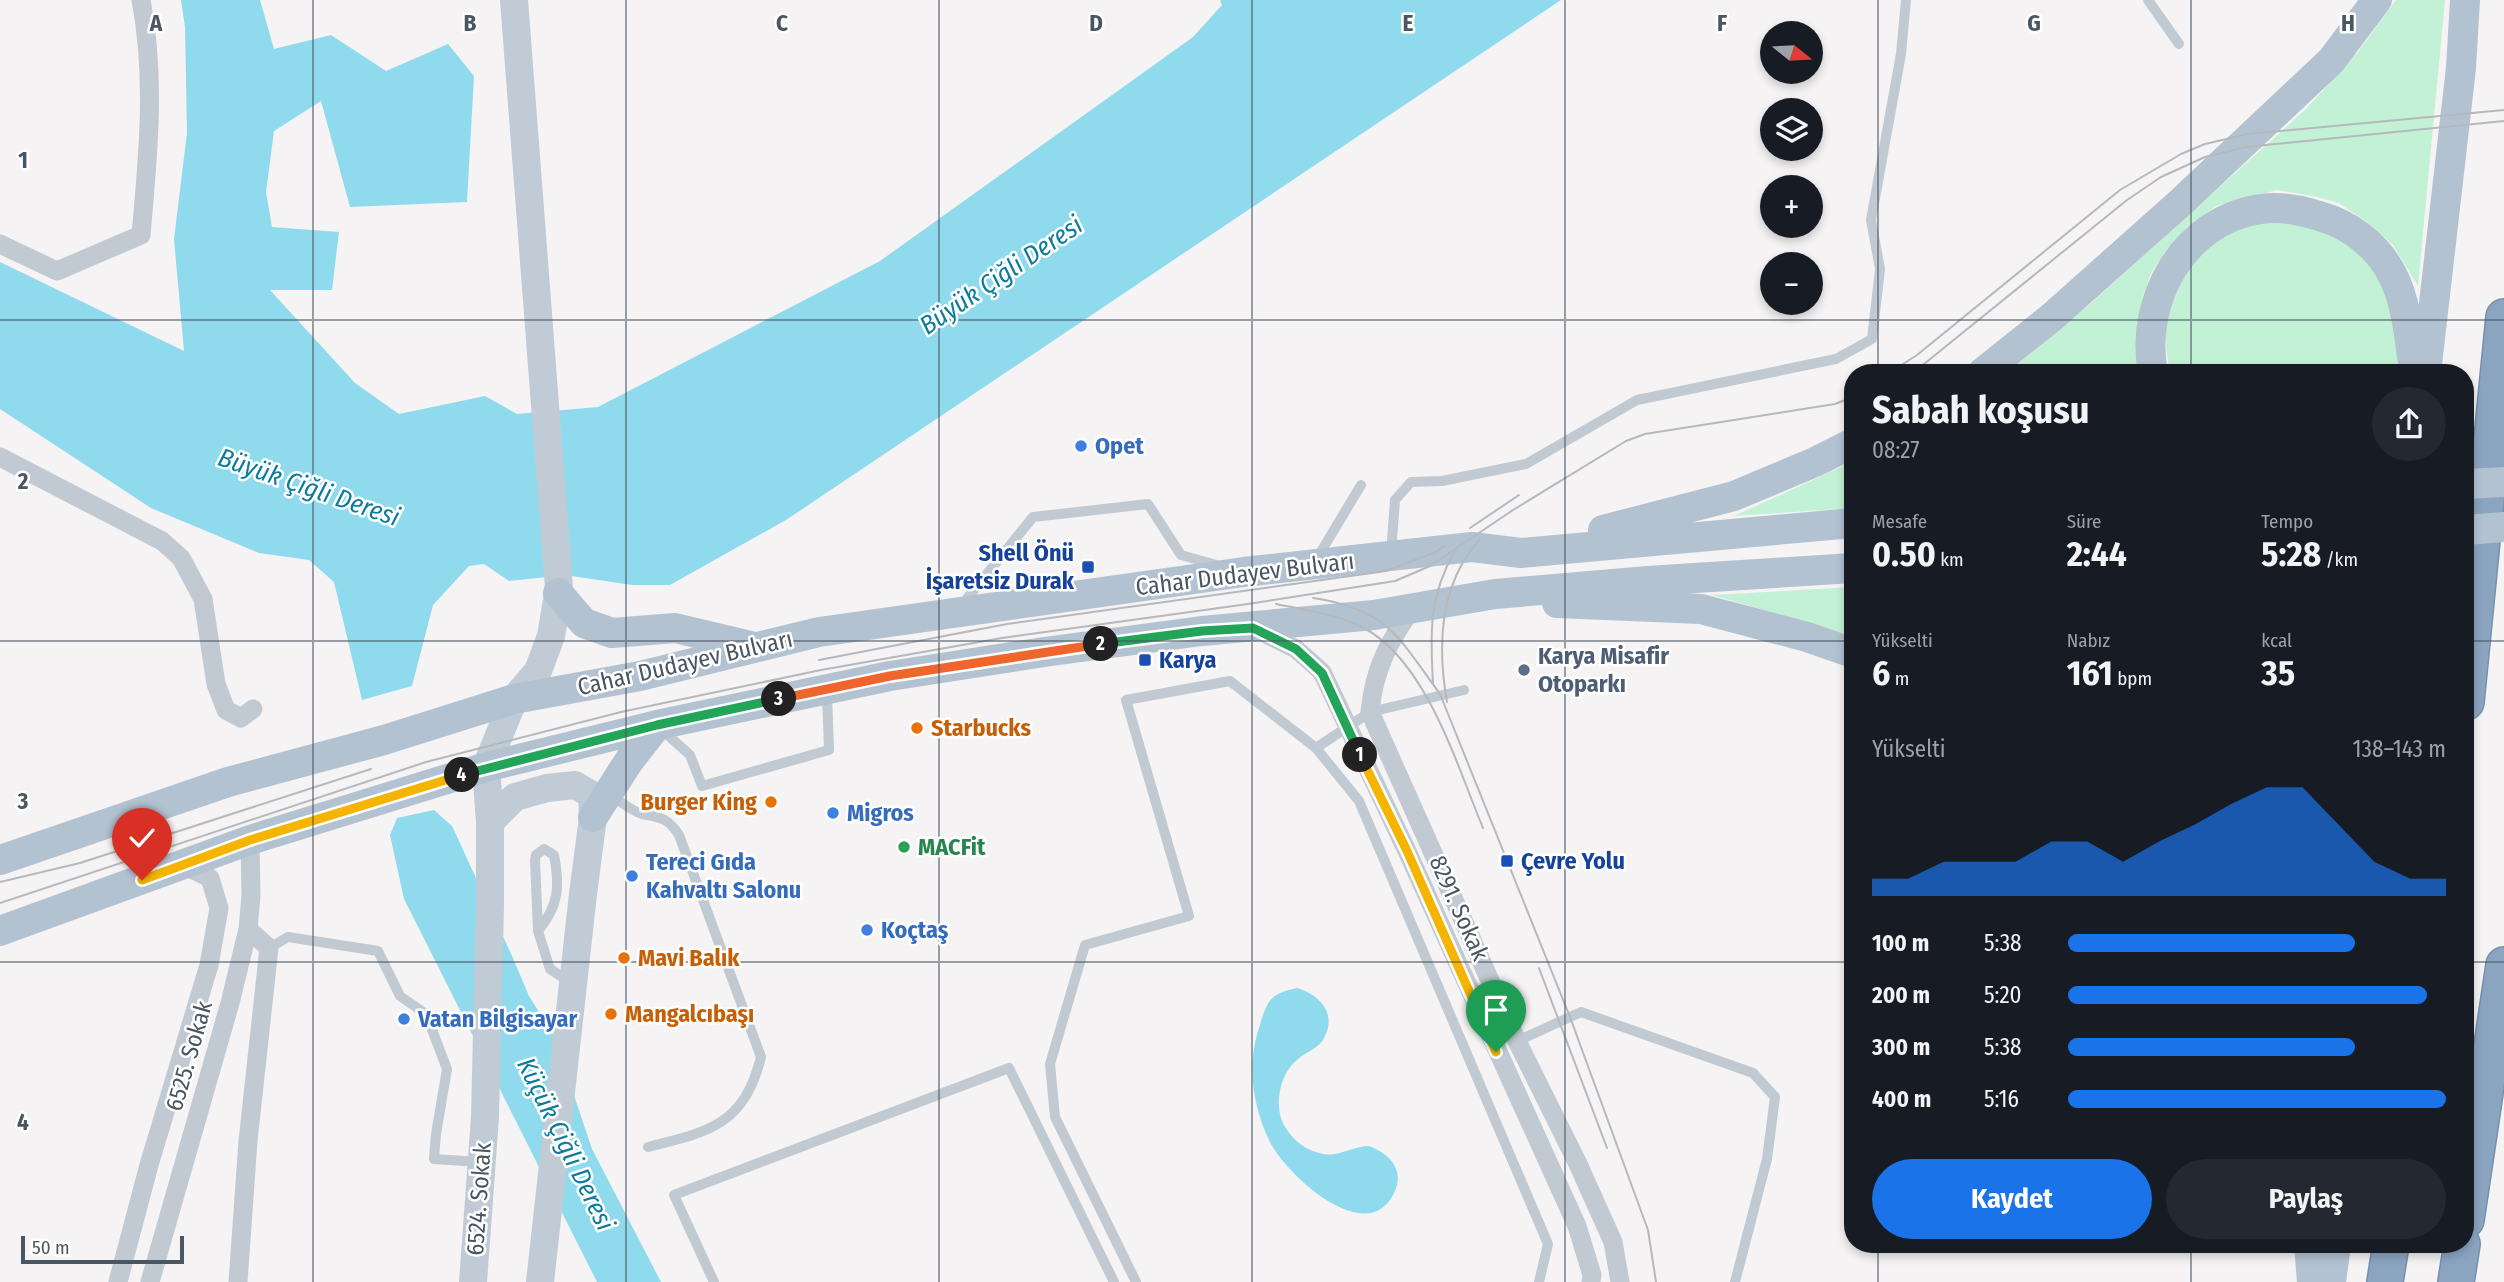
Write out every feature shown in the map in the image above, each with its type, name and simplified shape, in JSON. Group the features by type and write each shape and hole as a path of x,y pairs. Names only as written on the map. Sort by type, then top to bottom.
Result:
{"highway":[{"path":"2474,621 2504,317"},
{"path":"2474,1166 2504,965"},
{"path":"2385,1282 2390,1253"},
{"path":"2456,1282 2461,1253"}],"main road":[{"path":"1993,364 2052,317 2180,203 2331,61 2377,0"},
{"path":"2427,364 2461,68 2465,0"},
{"path":"2151,364 2150,324 2157,297 2174,262 2200,236 2229,218 2261,208 2296,209 2330,219 2351,229 2371,246 2393,274 2406,317 2413,364"},
{"path":"1521,553 1734,496 1844,448"},
{"path":"2474,484 2504,482"},
{"path":"1521,553 1844,524"},
{"path":"2474,529 2504,527"},
{"name":"Cahar Dudayev Bulvarı","path":"0,860 228,782 384,740 514,699 640,676 819,632 1244,572 1472,548 1521,553"},
{"path":"0,931 250,840 486,767 657,725 890,676 1202,631 1374,615 1495,594 1844,569"},
{"path":"1495,594 1570,605 1701,609 1807,637 1844,650"},
{"path":"557,595 584,623 612,633 675,628 758,647"},
{"path":"601,805 629,761 657,725"},
{"path":"2310,1253 2312,1282"},
{"path":"2330,1282 2335,1253"}],"street":[{"path":"0,244 57,271 141,235 150,139 148,39 141,0"},
{"path":"486,767 514,699 538,670 551,636 557,595 514,0"},
{"path":"0,457 162,541 181,558 203,599 216,684 226,710 241,718 253,709"},
{"path":"1370,712 1372,690 1387,645 1413,607"},
{"name":"8291. Sokak","path":"1253,628 1296,649 1322,673 1407,851 1577,1226 1591,1280"},
{"name":"8291. Sokak","path":"1370,712 1517,1041 1613,1242 1620,1282"},
{"name":"6524. Sokak","path":"473,1282 485,1117 490,905 490,822 486,767"},
{"path":"490,822 515,797 547,788 575,785 592,795 601,805 573,984 540,1282"},
{"name":"6525. Sokak","path":"150,1282 230,1003 248,929 251,896 250,840"},
{"name":"6525. Sokak","path":"118,1282 149,1165 209,965 219,908 210,878 183,865"},
{"path":"238,1282 248,1141 269,947 248,929"}],"lane":[{"path":"1391,557 1395,500 1411,482 1443,481 1526,464 1637,400 1836,359 1872,339 1880,269 1871,220 1901,54 1906,0"},
{"path":"2148,0 2179,44"},
{"path":"1313,565 1361,485"},
{"path":"955,613 1034,517 1147,504 1181,555 1244,572"},
{"path":"1136,1282 1055,1117 1050,1063 1085,945 1189,916 1126,700 1230,681 1317,748 1359,801 1548,1244 1539,1282"},
{"path":"657,725 690,755 702,786 829,750 827,689"},
{"path":"1317,748 1370,712 1464,690"},
{"path":"601,805 652,814 666,820 679,835 761,1058 748,1094 730,1116 705,1131 648,1147"},
{"path":"538,931 552,914 557,896 554,855 544,849 536,855 535,860 538,931 550,969 573,984"},
{"path":"269,947 288,937 378,951 400,996 426,1014 447,1069 434,1159 482,1162"},
{"path":"1496,1052 1581,1012 1753,1073 1775,1097 1767,1159 1735,1282"},
{"path":"714,1282 674,1195 1009,1068 1114,1282"}],"green space":[{"path":"2396,0 2445,0 2418,286 2393,245 2339,203 2277,190 2216,206 2187,227 2167,249 2151,273 2142,298 2137,328 2140,364 2018,364 2089,305 2306,109 2358,52"},
{"path":"2282,219 2336,235 2356,250 2376,272 2388,294 2399,344 2397,364 2169,364 2166,331 2169,310 2186,272 2215,242 2252,225"},
{"path":"1844,466 1844,509 1734,516"},
{"path":"1844,588 1844,633 1712,595"}],"water":[{"name":"Büyük Çiğli Deresi","path":"181,0 260,0 274,49 331,35 386,71 448,44 474,76 467,202 350,207 321,101 274,131 266,192 272,227 339,232 332,290 270,290 355,383 399,414 485,396 517,414 598,407 880,261 1193,37 1222,5 1220,0 1561,0 786,520 670,585 632,585 565,575 509,581 484,564 469,566 433,605 412,686 362,700 334,582 309,560 259,553 151,508 0,409 0,262 184,351 174,239 187,133 185,27"},
{"name":"Küçük Çiğli Deresi","path":"434,810 452,826 529,996 554,1036 592,1149 661,1282 597,1282 404,899 390,835 397,818"},
{"path":"1297,988 1320,1001 1328,1014 1329,1022 1321,1043 1291,1065 1286,1073 1280,1091 1281,1119 1296,1141 1317,1152 1334,1154 1369,1146 1390,1159 1397,1171 1397,1187 1380,1209 1364,1213 1345,1210 1326,1200 1307,1186 1277,1154 1263,1127 1252,1072 1258,1031 1270,1001 1280,993"}],"tram line":[{"path":"1903,364 2120,190 2181,154 2205,144 2248,134 2504,110"},
{"path":"1924,364 2127,200 2161,177 2205,157 2246,147 2504,121"},
{"path":"0,903 426,762 621,712 821,670 1002,638 1395,581 1430,566 1513,510 1626,441 1645,434 1844,400"},
{"path":"1470,528 1519,495"},
{"path":"1447,702 1442,659 1444,616 1456,576 1479,540"},
{"path":"819,660 1007,624 1386,571 1436,552 1444,546"},
{"path":"1433,683 1433,615 1440,583 1455,551"},
{"path":"1313,598 1338,603 1375,618 1402,642 1440,694 1570,1017 1648,1230 1656,1282"},
{"path":"1276,604 1321,613 1364,628 1386,644 1406,665 1451,746 1483,828"},
{"path":"0,882 80,863 371,769"},
{"path":"1539,968 1607,1148"}],"place":[{"name":"Opet","path":"1081,446"},
{"name":"Shell Önü İşaretsiz Durak","path":"1088,567"},
{"name":"Karya","path":"1145,660"},
{"name":"Karya Misafir Otoparkı","path":"1524,670"},
{"name":"Starbucks","path":"917,728"},
{"name":"Burger King","path":"771,802"},
{"name":"Migros","path":"833,813"},
{"name":"MACFit","path":"904,847"},
{"name":"Çevre Yolu","path":"1507,861"},
{"name":"Tereci Gıda Kahvaltı Salonu","path":"632,876"},
{"name":"Koçtaş","path":"867,930"},
{"name":"Mavi Balık","path":"624,958"},
{"name":"Mangalcıbaşı","path":"611,1014"},
{"name":"Vatan Bilgisayar","path":"404,1019"}],"route":[{"path":"142,880 250,840 385,797 486,767 657,725 890,676 1202,631 1253,628 1296,649 1322,673 1407,851 1496,1052"}]}
